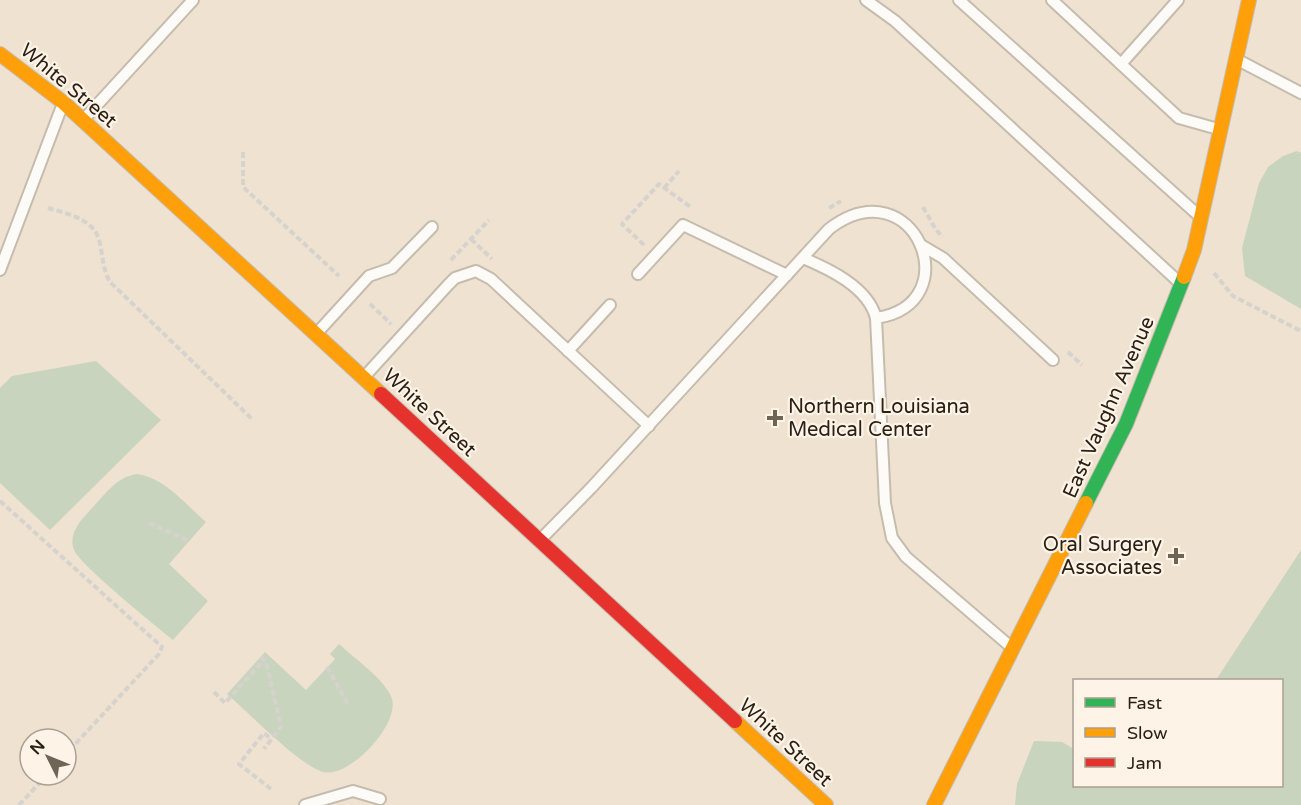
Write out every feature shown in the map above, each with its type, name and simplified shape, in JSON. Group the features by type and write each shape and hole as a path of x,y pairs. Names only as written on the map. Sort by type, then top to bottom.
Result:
{"street":[{"name":"East Vaughn Avenue","path":"934,805 1126,424 1182,285 1202,219 1249,0"},
{"name":"White Street","path":"0,54 32,76 83,120 826,805"}],"lane":[{"path":"83,120 193,0"},
{"path":"866,0 895,21 1182,285"},
{"path":"1052,0 1179,118 1221,130"},
{"path":"1121,64 1178,0"},
{"path":"967,2 1202,219"},
{"path":"1236,59 1301,93"},
{"path":"0,270 64,103"},
{"path":"539,541 834,225 865,212 890,214 903,221 915,233 921,245 926,270 920,290 914,299 897,314 876,318"},
{"path":"638,274 683,225 787,275"},
{"path":"316,333 369,276 392,268 432,227"},
{"path":"921,245 943,258 1053,360"},
{"path":"803,258 849,284 869,302 876,318 885,503 892,538 906,557 1013,649"},
{"path":"364,377 455,278 476,271 491,279 648,426"},
{"path":"568,351 610,305"},
{"path":"305,805 353,791 380,799"}],"path":[{"path":"243,152 243,187 339,276"},
{"path":"664,188 679,171"},
{"path":"48,208 79,218 93,228 99,239 104,268 110,282 252,420"},
{"path":"1213,272 1233,296 1301,331"},
{"path":"0,501 162,647 159,654 78,741"},
{"path":"148,523 189,542"},
{"path":"214,692 225,703 262,658 281,727 264,749"},
{"path":"327,668 349,706"},
{"path":"271,739 264,733 238,764 271,789"},
{"path":"19,805 36,787"}],"green space":[{"path":"1297,151 1301,153 1301,309 1245,276 1242,248 1259,183 1268,167 1283,156"},
{"path":"96,361 161,420 50,530 0,483 0,388 12,376"},
{"path":"137,474 147,476 166,486 206,522 169,564 208,601 173,640 79,558 72,543 78,525 103,496 124,478"},
{"path":"1301,550 1301,805 1015,805 1017,784 1034,741 1062,742 1073,748 1073,787 1283,787 1283,679 1217,679"},
{"path":"339,644 387,689 393,707 382,733 359,758 334,772 323,772 288,749 227,694 265,652 306,690 335,659 330,654"}],"traffic: fast":[{"path":"1086,503 1126,424 1184,277"}],"traffic: slow":[{"path":"1184,277 1194,250 1249,0"},
{"path":"0,54 64,103 381,394"},
{"path":"934,805 1086,503"},
{"path":"735,721 826,805"}],"traffic: jam":[{"path":"381,394 735,721"}],"place":[{"name":"Northern Louisiana Medical Center","path":"775,418"},
{"name":"Oral Surgery Associates","path":"1176,556"}]}
